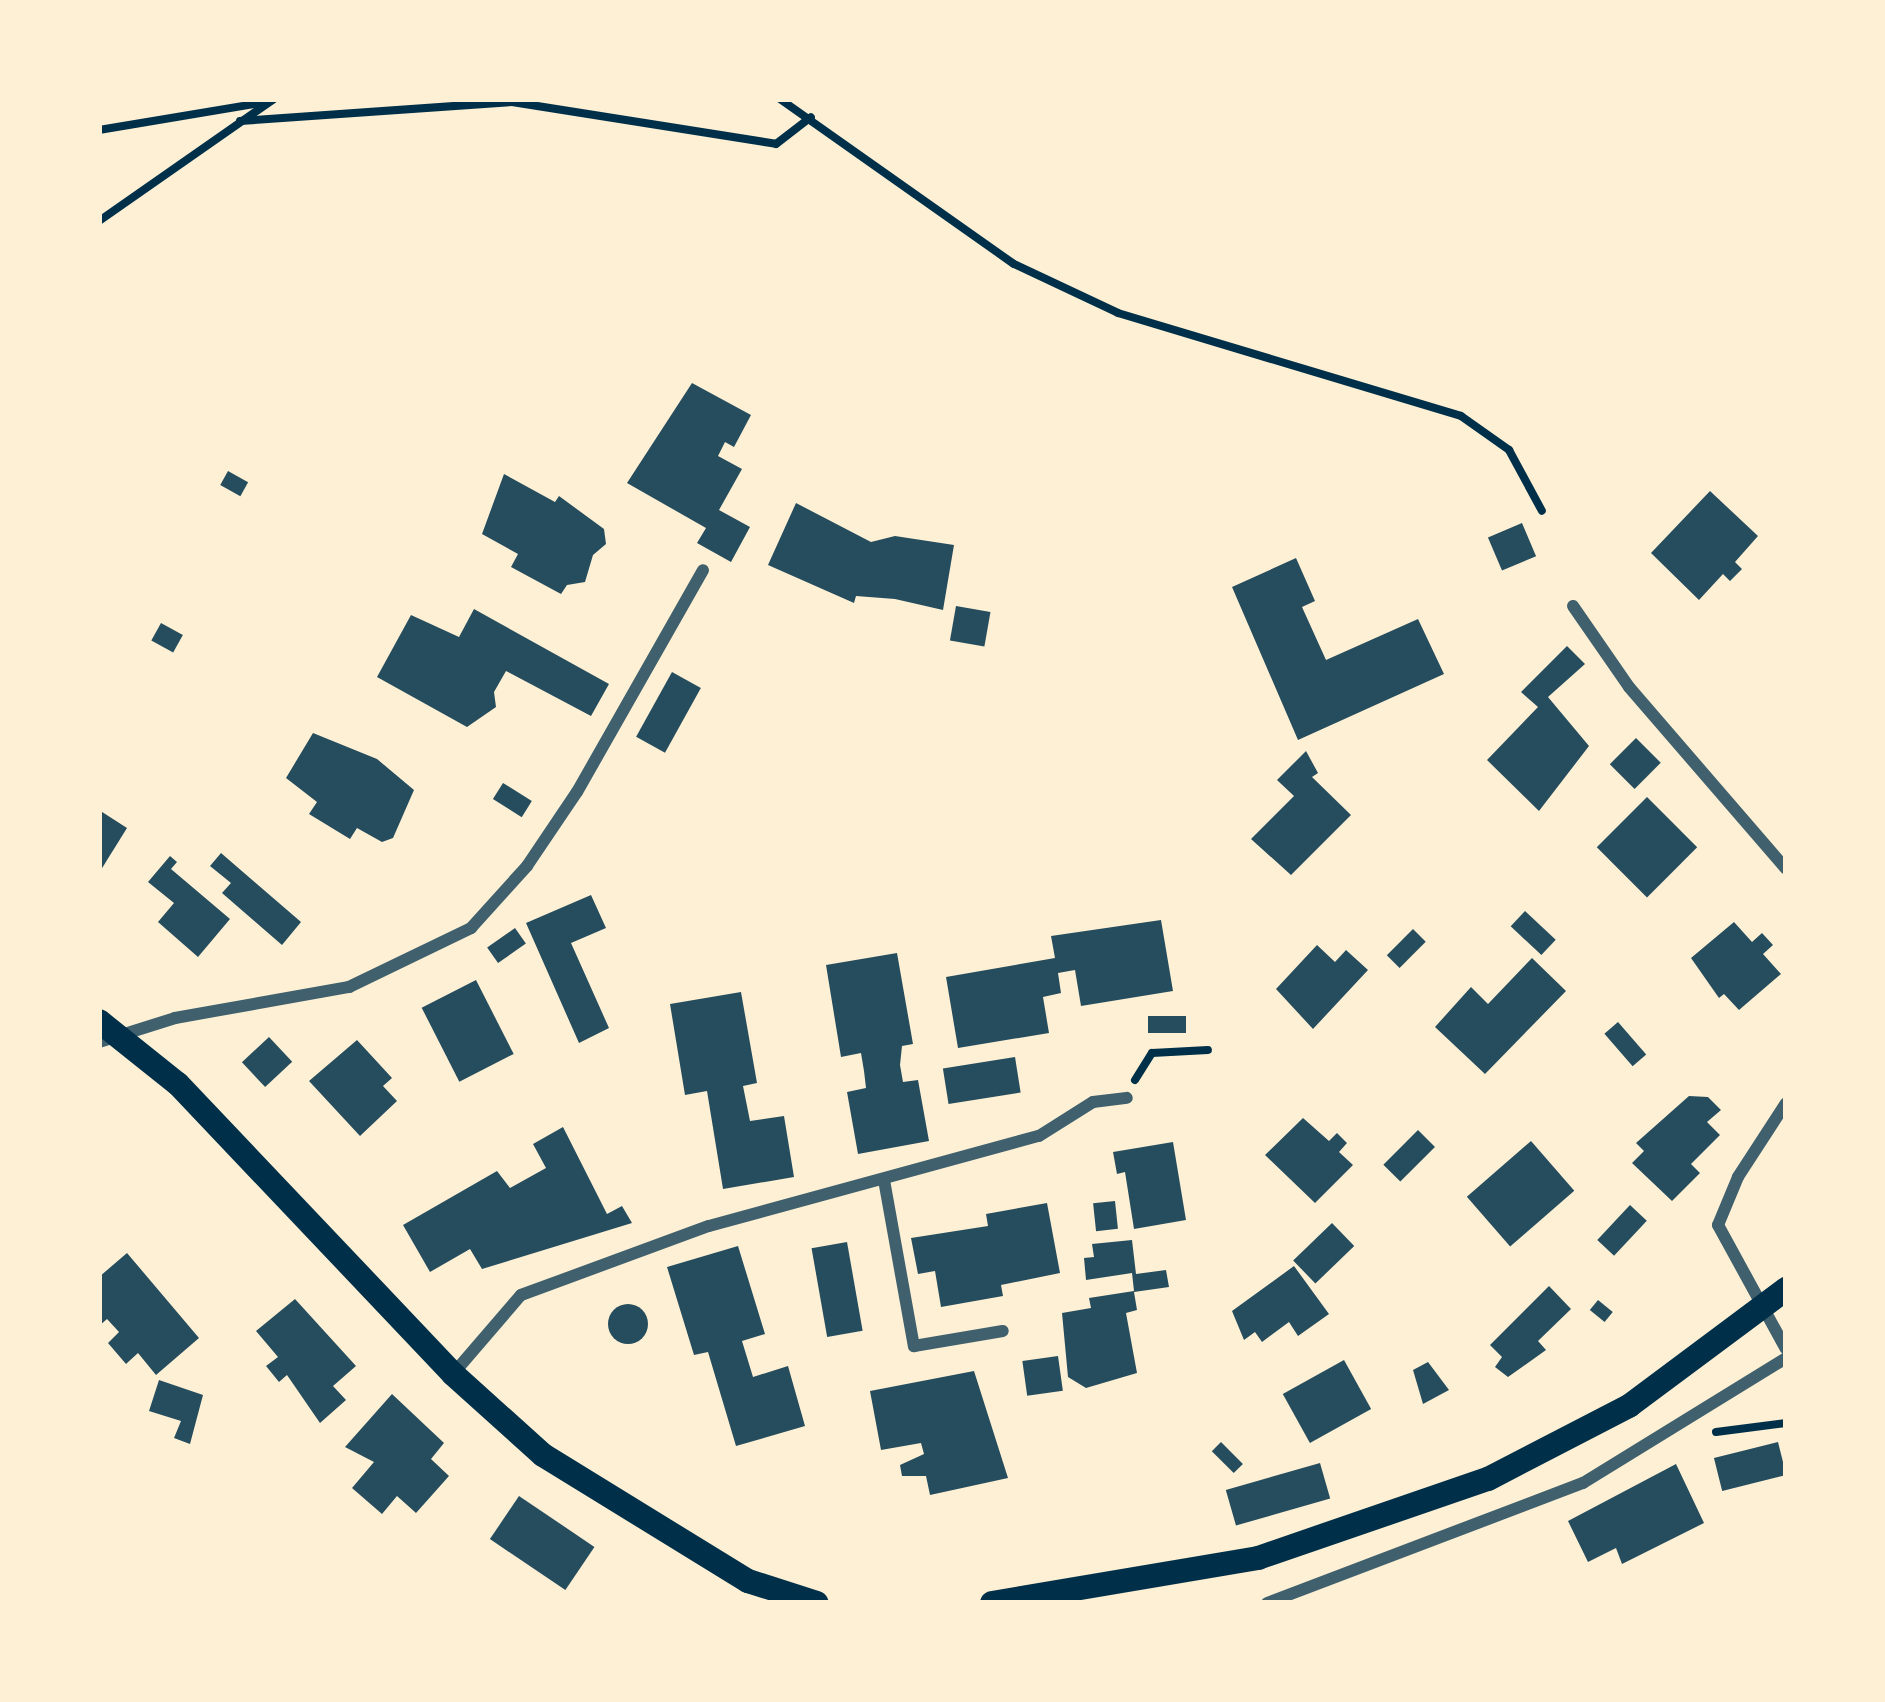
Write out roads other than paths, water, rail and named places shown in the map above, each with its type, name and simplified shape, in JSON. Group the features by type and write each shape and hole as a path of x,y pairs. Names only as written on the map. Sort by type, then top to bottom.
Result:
{"main road":[{"path":"106,1033 178,1084 453,1375 543,1455 667,1537 748,1581 817,1603"},
{"path":"992,1603 1175,1577 1343,1534 1564,1444 1786,1289"}],"street":[{"path":"106,1033 350,987 471,928 527,866 577,792 703,570"},
{"path":"1573,606 1629,688 1786,869"},
{"path":"453,1375 520,1295 709,1226 1039,1136 1093,1102 1126,1098"},
{"path":"1267,1603 1583,1483 1786,1353 1718,1226 1738,1177 1786,1103"},
{"path":"884,1180 914,1346 1003,1331"}]}
